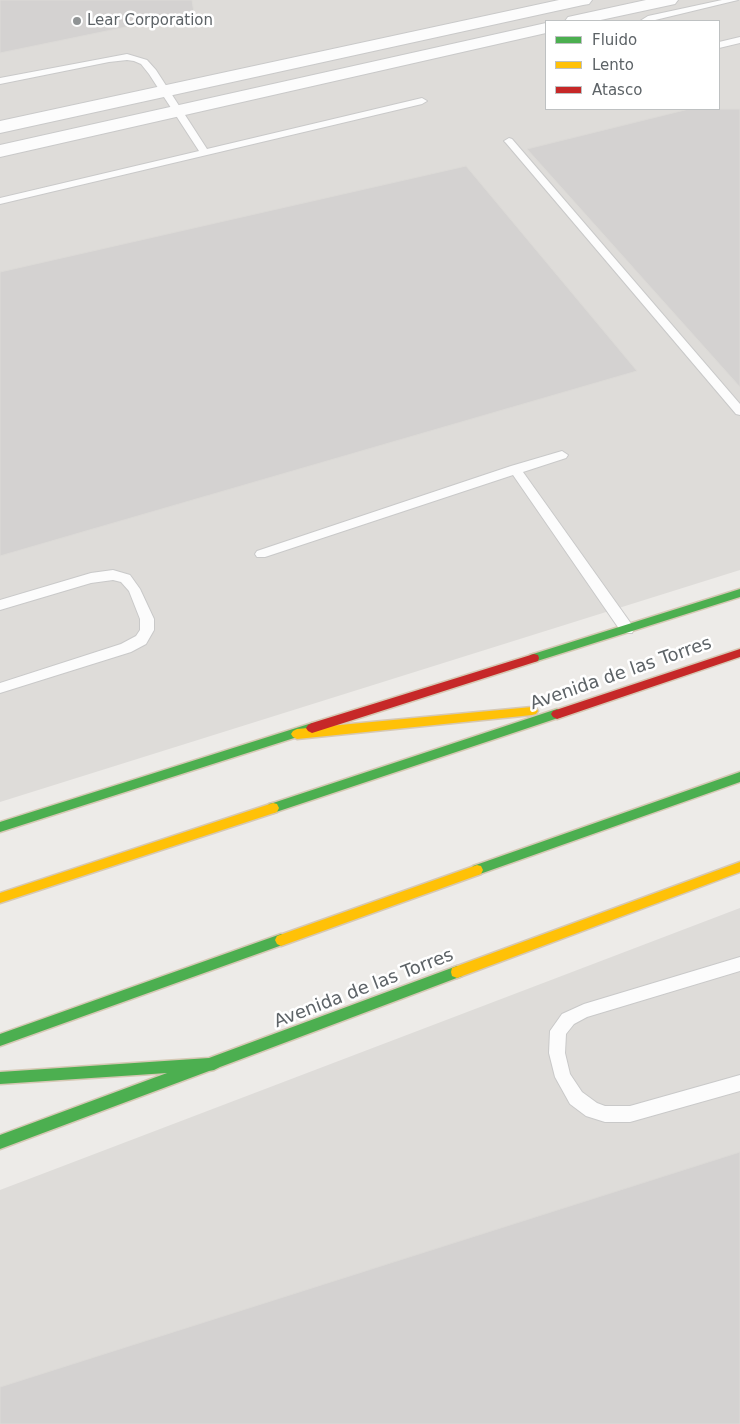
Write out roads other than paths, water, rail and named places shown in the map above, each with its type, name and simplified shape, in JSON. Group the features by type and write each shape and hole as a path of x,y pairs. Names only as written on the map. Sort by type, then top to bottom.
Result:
{"main road":[{"path":"0,827 740,592"},
{"name":"Avenida de las Torres","path":"0,898 740,653"},
{"path":"297,734 584,706"},
{"path":"0,1040 740,777"},
{"name":"Avenida de las Torres","path":"0,1142 740,867"},
{"path":"0,1078 214,1064"}],"street":[{"path":"0,126 583,0"},
{"path":"579,20 669,0"},
{"path":"0,151 545,28"}],"lane":[{"path":"646,20 734,0"},
{"path":"720,45 740,40"},
{"path":"0,81 109,59 127,57 144,62 165,90 204,152"},
{"path":"0,201 422,101"},
{"path":"509,141 740,411"},
{"path":"261,554 562,455"},
{"path":"516,469 627,629"},
{"path":"0,606 91,578 112,575 125,578 134,589 148,619 148,630 141,640 126,648 0,688"},
{"path":"740,964 568,1018 558,1031 556,1053 564,1078 576,1098 592,1110 605,1114 630,1114 740,1083"}],"place":[{"name":"Lear Corporation","path":"77,21"}]}
